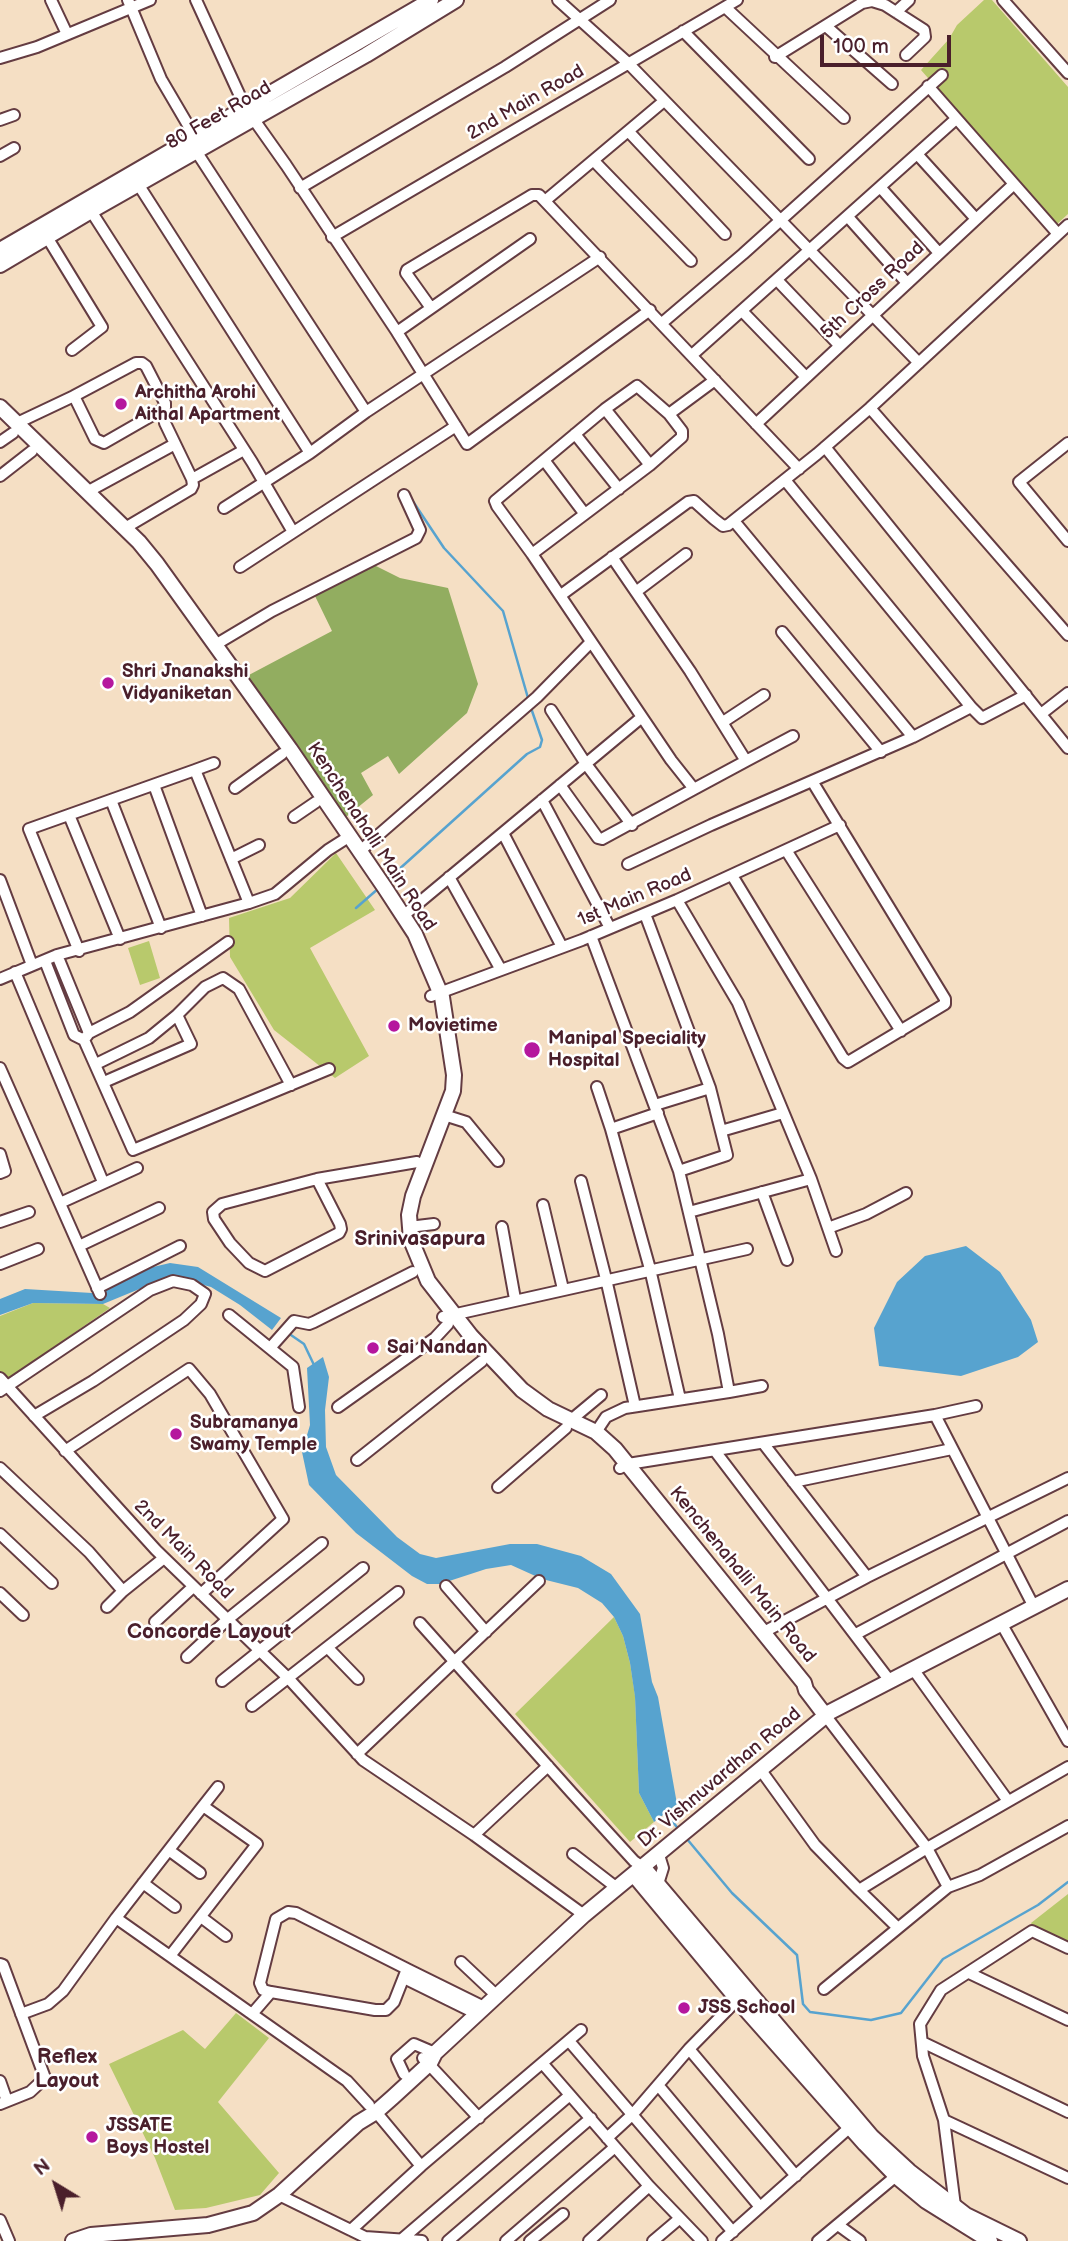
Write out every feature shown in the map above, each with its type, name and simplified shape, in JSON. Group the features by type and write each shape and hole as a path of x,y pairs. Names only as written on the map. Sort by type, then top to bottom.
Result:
{"main road":[{"name":"80 Feet Road","path":"0,250 196,144 431,0"},
{"name":"80 Feet Road","path":"249,113 366,55 456,0"},
{"name":"80 Feet Road","path":"0,265 138,184 196,144"},
{"name":"Kenchenahalli Main Road","path":"0,407 15,428 32,451 132,548 316,802 346,838 360,851 415,934 436,995 454,1075 453,1091 413,1196 409,1227 413,1248 422,1270 448,1318 522,1390 548,1409 569,1424 592,1440 624,1466 764,1632 804,1683 806,1690 797,1689 624,1466 615,1449 596,1432 569,1424 543,1417 516,1397 482,1361 448,1318 413,1272 402,1242 400,1214 405,1193 441,1098 445,1075 436,995 407,939 346,838 215,645 157,565 125,528 87,492 15,428 0,420"},
{"name":"Dr. Vishnuvardhan Road","path":"73,2241 91,2235 208,2225 253,2213 279,2194 637,1868 659,1855 825,1715 1068,1589"},
{"path":"806,1690 825,1715"},
{"path":"637,1868 658,1884 849,2128 896,2176 951,2211 990,2241"},
{"path":"637,1868 743,1995 872,2137 951,2211 966,2215 1019,2241"},
{"name":"Dr. Vishnuvardhan Road","path":"373,2109 404,2074 429,2058"}],"street":[{"path":"51,0 67,34"},
{"path":"1,56 37,47 130,3 150,0"},
{"path":"196,0 249,113 397,332 467,444 650,310"},
{"path":"558,0 628,64 919,363"},
{"path":"300,188 505,67 610,0"},
{"name":"2nd Main Road","path":"332,237 737,0"},
{"path":"896,12 909,0"},
{"path":"1003,0 1068,74"},
{"path":"775,57 862,3 872,1 885,5 925,33 925,37 906,55"},
{"path":"130,3 161,79 196,144 366,412"},
{"path":"725,7 775,57 844,118"},
{"path":"827,27 892,84"},
{"path":"683,32 808,159"},
{"path":"662,323 942,75"},
{"path":"928,86 1058,234"},
{"path":"546,200 664,101"},
{"path":"0,120 14,115"},
{"path":"692,355 956,119"},
{"path":"629,132 725,234"},
{"path":"0,156 14,148"},
{"path":"917,154 976,219"},
{"path":"594,161 691,261"},
{"path":"138,184 310,453"},
{"name":"5th Cross Road","path":"756,424 1014,184"},
{"path":"880,187 939,253"},
{"path":"431,308 406,273 407,270 537,194 546,200 799,469"},
{"path":"91,211 244,450 293,532"},
{"path":"848,217 907,282"},
{"path":"561,595 688,502 694,501 723,526 734,521 870,408 1068,225"},
{"path":"47,237 102,327 72,350"},
{"path":"397,332 530,239"},
{"path":"224,508 600,257"},
{"path":"777,280 839,345"},
{"path":"742,311 806,376"},
{"path":"0,442 15,428 74,396 136,363 142,363 165,408 104,443 99,443 74,396"},
{"path":"669,414 715,380"},
{"path":"532,554 650,465 682,437 682,432 669,414 637,386 605,409 495,501 694,789"},
{"path":"870,408 1068,635"},
{"path":"605,409 650,465"},
{"path":"125,528 191,489 192,480 165,423"},
{"path":"240,567 456,426"},
{"path":"575,434 619,489"},
{"path":"1066,535 1019,482 1068,443"},
{"path":"87,492 175,444"},
{"path":"825,447 1068,748"},
{"path":"192,480 244,450"},
{"path":"0,477 32,451"},
{"path":"544,460 584,513"},
{"path":"785,480 982,718 1026,695"},
{"path":"215,645 272,611 416,538 420,530 404,495"},
{"path":"734,521 914,737"},
{"path":"636,592 686,554"},
{"path":"612,557 723,722 746,761"},
{"path":"782,632 881,752"},
{"path":"360,851 532,701 591,642"},
{"path":"1041,713 1068,693"},
{"path":"723,722 764,695"},
{"path":"628,864 914,737 971,706"},
{"path":"551,710 586,764 632,825"},
{"path":"403,916 642,717"},
{"path":"560,785 598,838 602,839 793,736"},
{"path":"235,788 282,754"},
{"path":"79,951 29,829 214,763"},
{"path":"195,770 249,904"},
{"path":"733,877 843,1058 848,1062 945,1004 945,999 813,781"},
{"path":"153,785 202,916"},
{"path":"111,800 160,928"},
{"path":"542,800 610,928"},
{"path":"294,817 316,802"},
{"path":"69,815 120,939"},
{"name":"1st Main Road","path":"436,995 677,901 840,825"},
{"path":"503,833 562,947"},
{"path":"0,979 57,955 249,904 275,894 346,838"},
{"path":"231,859 259,845"},
{"path":"786,850 901,1031"},
{"path":"449,877 501,971"},
{"path":"0,880 32,965"},
{"path":"677,901 738,1003 811,1180 836,1251"},
{"path":"645,914 710,1088 727,1155 678,1171"},
{"path":"591,936 678,1171 718,1334 729,1392"},
{"path":"45,961 74,1035 87,1036 130,1012 228,942"},
{"path":"57,955 96,1064 133,1150 329,1069"},
{"path":"15,972 103,1182"},
{"path":"96,1064 149,1038 205,987 223,978 239,989 291,1085"},
{"path":"104,1082 191,1044 177,1015"},
{"path":"0,1068 99,1291 180,1246"},
{"path":"597,1087 650,1269 680,1399"},
{"path":"611,1129 710,1088"},
{"path":"722,1131 783,1113"},
{"path":"444,1115 466,1122 498,1161"},
{"path":"0,1154 5,1171 0,1173"},
{"path":"317,1179 340,1224 339,1233 265,1271 249,1264 224,1236 214,1219 213,1212 222,1204 317,1179 417,1162"},
{"path":"60,1203 137,1168"},
{"path":"689,1212 811,1180"},
{"path":"581,1181 635,1406"},
{"path":"762,1192 787,1260"},
{"path":"828,1228 866,1214 906,1194"},
{"path":"543,1205 563,1289"},
{"path":"79,1246 159,1208"},
{"path":"0,1222 29,1212"},
{"path":"409,1227 434,1224"},
{"path":"502,1227 515,1300"},
{"path":"0,1264 38,1249"},
{"path":"338,1407 435,1338 448,1318 606,1279 747,1249"},
{"path":"270,1348 294,1321 309,1324 314,1322 413,1272"},
{"path":"3,1385 150,1290 173,1281 192,1285 205,1294 201,1304 184,1320 93,1381 34,1416"},
{"path":"229,1315 293,1367 299,1407"},
{"path":"357,1460 482,1361"},
{"path":"65,1451 189,1369 209,1394 283,1519 197,1591 155,1622"},
{"name":"2nd Main Road","path":"3,1385 164,1558 289,1679 357,1754 584,1916"},
{"path":"596,1432 606,1417 625,1408 762,1386"},
{"path":"498,1487 601,1395"},
{"path":"624,1466 976,1406"},
{"path":"934,1415 1034,1607"},
{"path":"763,1443 867,1577"},
{"path":"793,1482 952,1449"},
{"path":"715,1451 891,1681"},
{"path":"0,1468 89,1552 123,1591"},
{"path":"764,1632 986,1516 1068,1478"},
{"path":"856,1634 1068,1521"},
{"path":"0,1534 52,1583"},
{"path":"187,1657 228,1619 322,1543"},
{"path":"107,1607 164,1558"},
{"path":"222,1681 363,1568"},
{"path":"357,1754 539,1581"},
{"path":"446,1586 486,1632"},
{"path":"252,1706 398,1592"},
{"path":"0,1593 23,1615"},
{"path":"420,1623 637,1868"},
{"path":"1002,1623 1068,1741"},
{"path":"328,1648 358,1679"},
{"path":"913,1669 1008,1801"},
{"path":"825,1715 927,1848 948,1886"},
{"path":"474,1835 548,1766"},
{"path":"859,1890 1068,1767"},
{"path":"760,1769 815,1845 898,1928"},
{"path":"21,2014 48,2004 63,1991 218,1787"},
{"path":"170,1956 257,1844 203,1806"},
{"path":"824,1989 948,1886 980,1875 1068,1826"},
{"path":"170,1851 200,1872"},
{"path":"573,1854 618,1888"},
{"path":"658,1884 663,1868 659,1855"},
{"path":"143,1883 174,1907"},
{"path":"405,1974 394,2002 386,2010 271,1992 263,1990 260,1983 276,1919 288,1912 296,1913 405,1974 480,2010"},
{"path":"201,1917 226,1936"},
{"path":"116,1918 346,2081 421,2166"},
{"path":"951,2211 944,2120 923,2056 920,2024 941,1990 1032,1931 1068,1948"},
{"path":"461,1962 496,1995"},
{"path":"0,1964 3,1965 45,2078 30,2092 4,2103 0,2081"},
{"path":"969,1973 1068,2020"},
{"path":"252,2014 271,1992"},
{"path":"607,2138 633,2114 689,2049 743,1995"},
{"path":"351,2231 421,2166 581,2030"},
{"path":"569,2041 733,2232"},
{"path":"922,2042 1068,2112"},
{"path":"689,2049 796,2175"},
{"path":"429,2058 479,2118"},
{"path":"543,2064 649,2186 702,2241"},
{"path":"658,2085 760,2207"},
{"path":"402,2239 570,2095"},
{"path":"448,2241 591,2118"},
{"path":"944,2120 1068,2178"},
{"path":"722,2241 849,2128"},
{"path":"506,2241 615,2147"},
{"path":"818,2241 896,2176"},
{"path":"589,2241 649,2186"},
{"path":"279,2194 365,2237 422,2241"},
{"path":"530,2241 563,2214"},
{"path":"653,2241 679,2219"},
{"path":"0,2220 9,2241"},
{"path":"838,2225 860,2241"}],"green space":[{"path":"984,0 992,0 1068,87 1068,214 1056,225 921,70 949,39 957,25"},
{"path":"374,565 400,578 448,588 478,684 467,713 399,774 388,756 361,773 373,795 346,817 247,676 332,631 315,596"},
{"path":"336,853 375,910 310,948 369,1056 335,1078 274,1030 230,957 229,918 290,898"},
{"path":"149,941 160,978 140,985 128,948"},
{"path":"33,1303 103,1304 110,1308 6,1380 0,1374 0,1316"},
{"path":"614,1617 623,1636 635,1696 639,1793 654,1822 630,1842 515,1714"},
{"path":"1068,1894 1068,1945 1034,1929 1031,1923"},
{"path":"236,2013 269,2038 218,2102 279,2173 260,2195 206,2208 175,2210 155,2158 109,2064 183,2030 205,2049"}],"water":[{"path":"966,1246 1000,1272 1031,1320 1038,1342 1018,1357 961,1376 879,1366 874,1328 897,1282 925,1256"},
{"path":"170,1263 198,1267 281,1318 272,1330 211,1287 171,1276 103,1304 33,1303 0,1315 0,1299 25,1289 92,1293 106,1289 136,1271"},
{"path":"323,1357 329,1377 325,1410 326,1447 336,1475 397,1537 420,1554 436,1558 510,1544 537,1544 581,1556 611,1574 640,1614 677,1804 654,1822 639,1793 635,1697 623,1636 614,1617 602,1603 578,1588 542,1579 511,1565 486,1569 440,1584 427,1584 412,1576 356,1533 309,1485 302,1452 310,1425 307,1368"}],"waterway":[{"path":"412,500 444,548 503,611 528,698"},
{"path":"386,881 527,754 540,747 542,740 531,708"},
{"path":"356,908 379,888"},
{"path":"288,1333 304,1344 314,1365"},
{"path":"665,1812 680,1831"},
{"path":"687,1839 732,1893 797,1955 803,2004 810,2012 871,2020 901,2013 943,1959 1038,1905 1068,1882"}],"place":[{"name":"Architha Arohi Aithal Apartment","path":"121,404"},
{"name":"Shri Jnanakshi Vidyaniketan","path":"108,683"},
{"name":"Movietime","path":"394,1026"},
{"name":"Manipal Speciality Hospital","path":"532,1050"},
{"name":"Sai Nandan","path":"373,1348"},
{"name":"Subramanya Swamy Temple","path":"176,1434"},
{"name":"JSS School","path":"684,2008"},
{"name":"JSSATE Boys Hostel","path":"92,2137"}],"district":[{"name":"Srinivasapura","path":"420,1240"},
{"name":"Concorde Layout","path":"209,1633"},
{"name":"Reflex Layout","path":"67,2070"}]}
